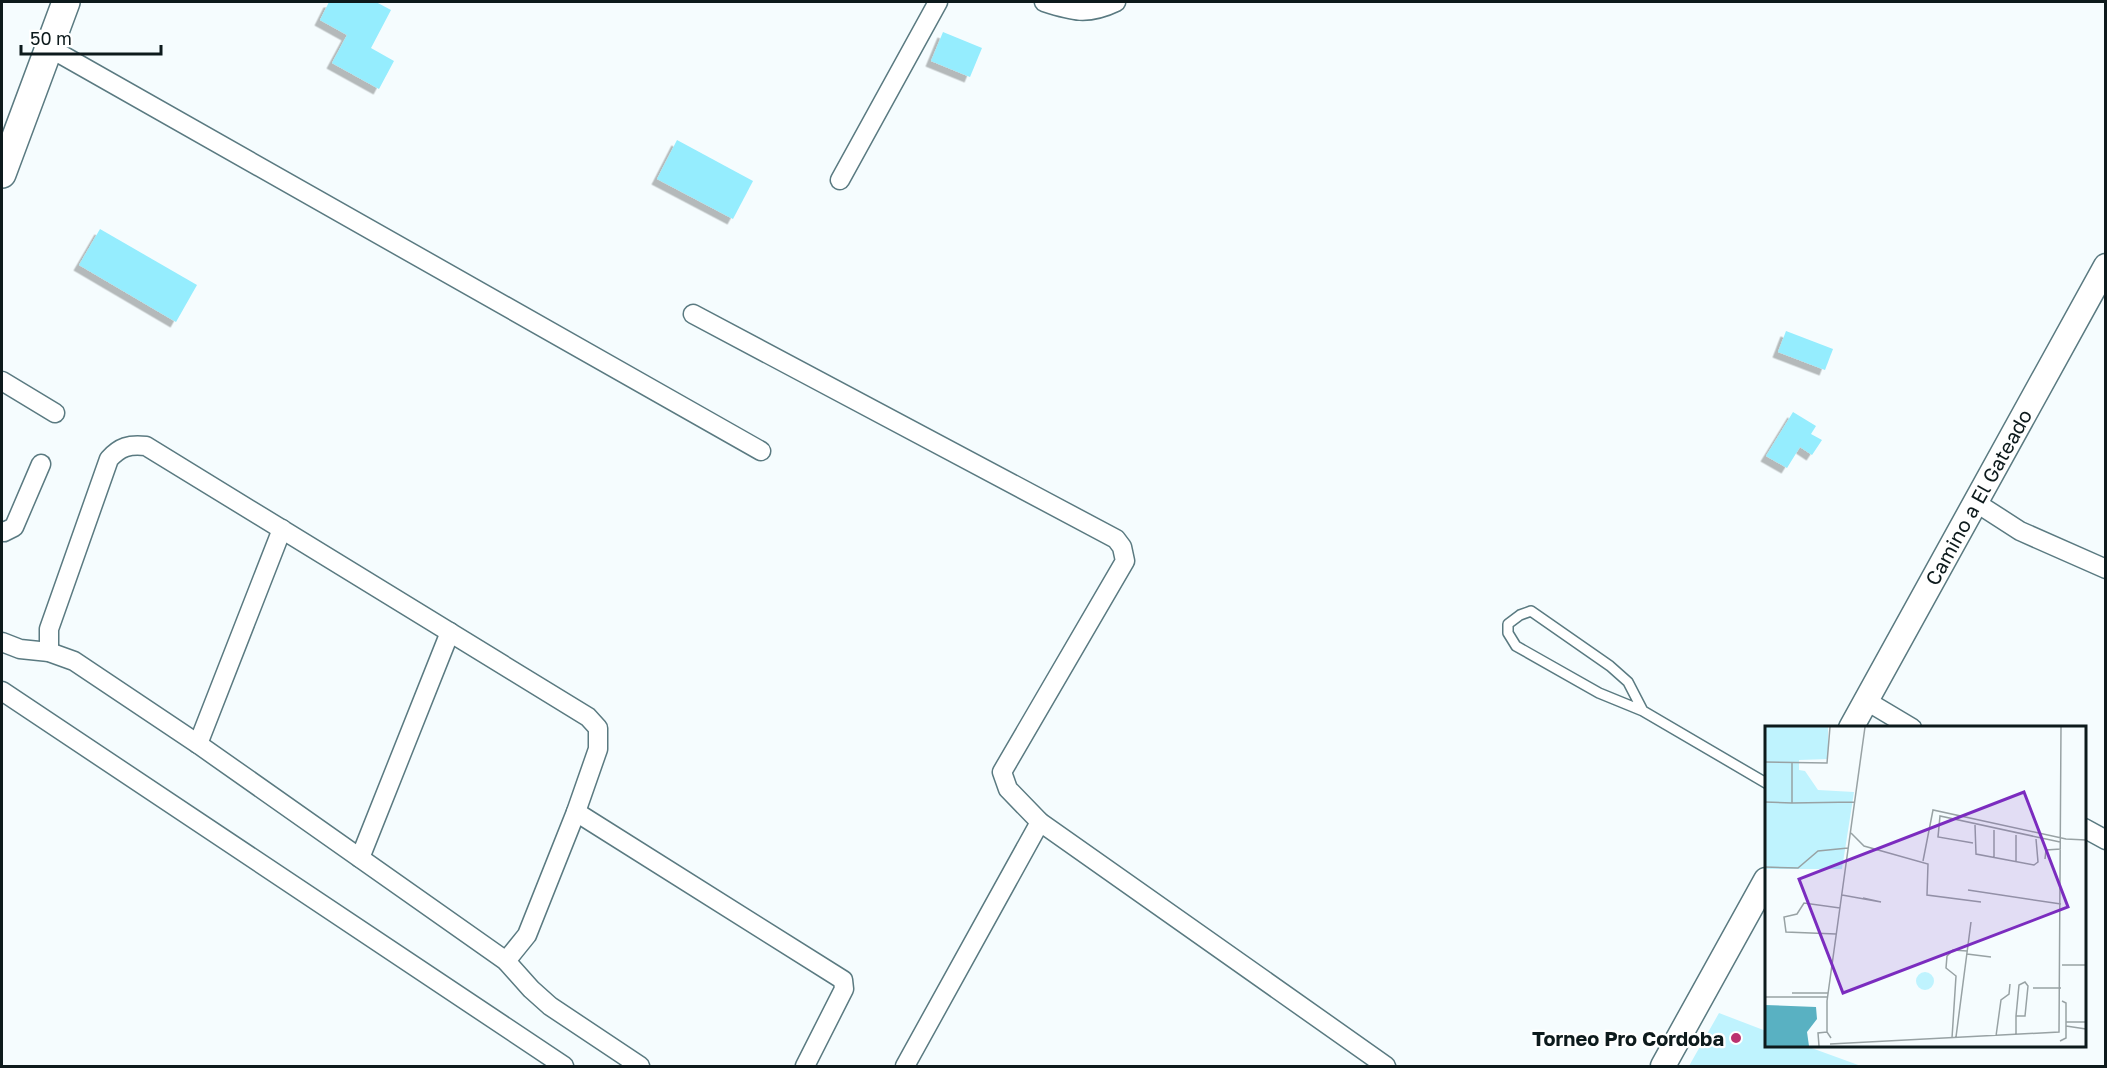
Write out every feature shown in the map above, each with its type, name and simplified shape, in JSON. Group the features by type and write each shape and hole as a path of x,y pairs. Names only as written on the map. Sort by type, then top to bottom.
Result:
{"main road":[{"path":"2,174 66,2"}],"street":[{"path":"840,180 938,2"},
{"path":"1044,2 1073,12 1102,8 1116,2"},
{"path":"48,47 761,451"},
{"name":"Camino a El Gateado","path":"1852,726 2106,266"},
{"path":"693,314 1116,539 1122,547 1125,561 1002,772 1008,789 1040,822 1386,1066"},
{"path":"2,381 55,413"},
{"path":"49,652 50,629 109,459 118,449 132,444 146,446 588,717 598,728 598,749 576,812 527,935 506,961"},
{"path":"2,531 14,527 41,464"},
{"path":"1975,502 2020,531 2106,568"},
{"path":"198,744 282,529"},
{"path":"360,858 450,632"},
{"path":"2,642 20,649 49,652 74,661 198,744 506,961 550,1006 640,1066"},
{"path":"2,691 564,1066"},
{"path":"1865,700 1909,726"},
{"path":"576,812 843,980 844,989 805,1066"},
{"path":"905,1066 1040,822"},
{"path":"2086,829 2106,840"},
{"path":"1663,1066 1765,884"}],"lane":[{"path":"1643,711 1628,682 1610,666 1531,611 1520,615 1508,624 1508,633 1516,646 1599,693 1643,711 1765,782"}],"shaded area":[{"name":"Torneo Pro Cordoba","path":"1719,1013 1765,1031 1765,1047 1809,1047 1861,1066 1689,1066"}],"building":[{"path":"329,2 376,2 391,10 371,48 394,61 379,89 332,63 347,35 320,20"},
{"path":"943,32 982,48 970,77 931,61"},
{"path":"677,140 753,181 733,219 657,179"},
{"path":"100,229 197,285 176,322 79,265"},
{"path":"1786,331 1833,349 1825,370 1778,352"},
{"path":"1793,412 1816,426 1811,434 1822,440 1812,455 1800,447 1787,468 1766,456"}],"place":[{"name":"Torneo Pro Cordoba","path":"1736,1038"}]}
